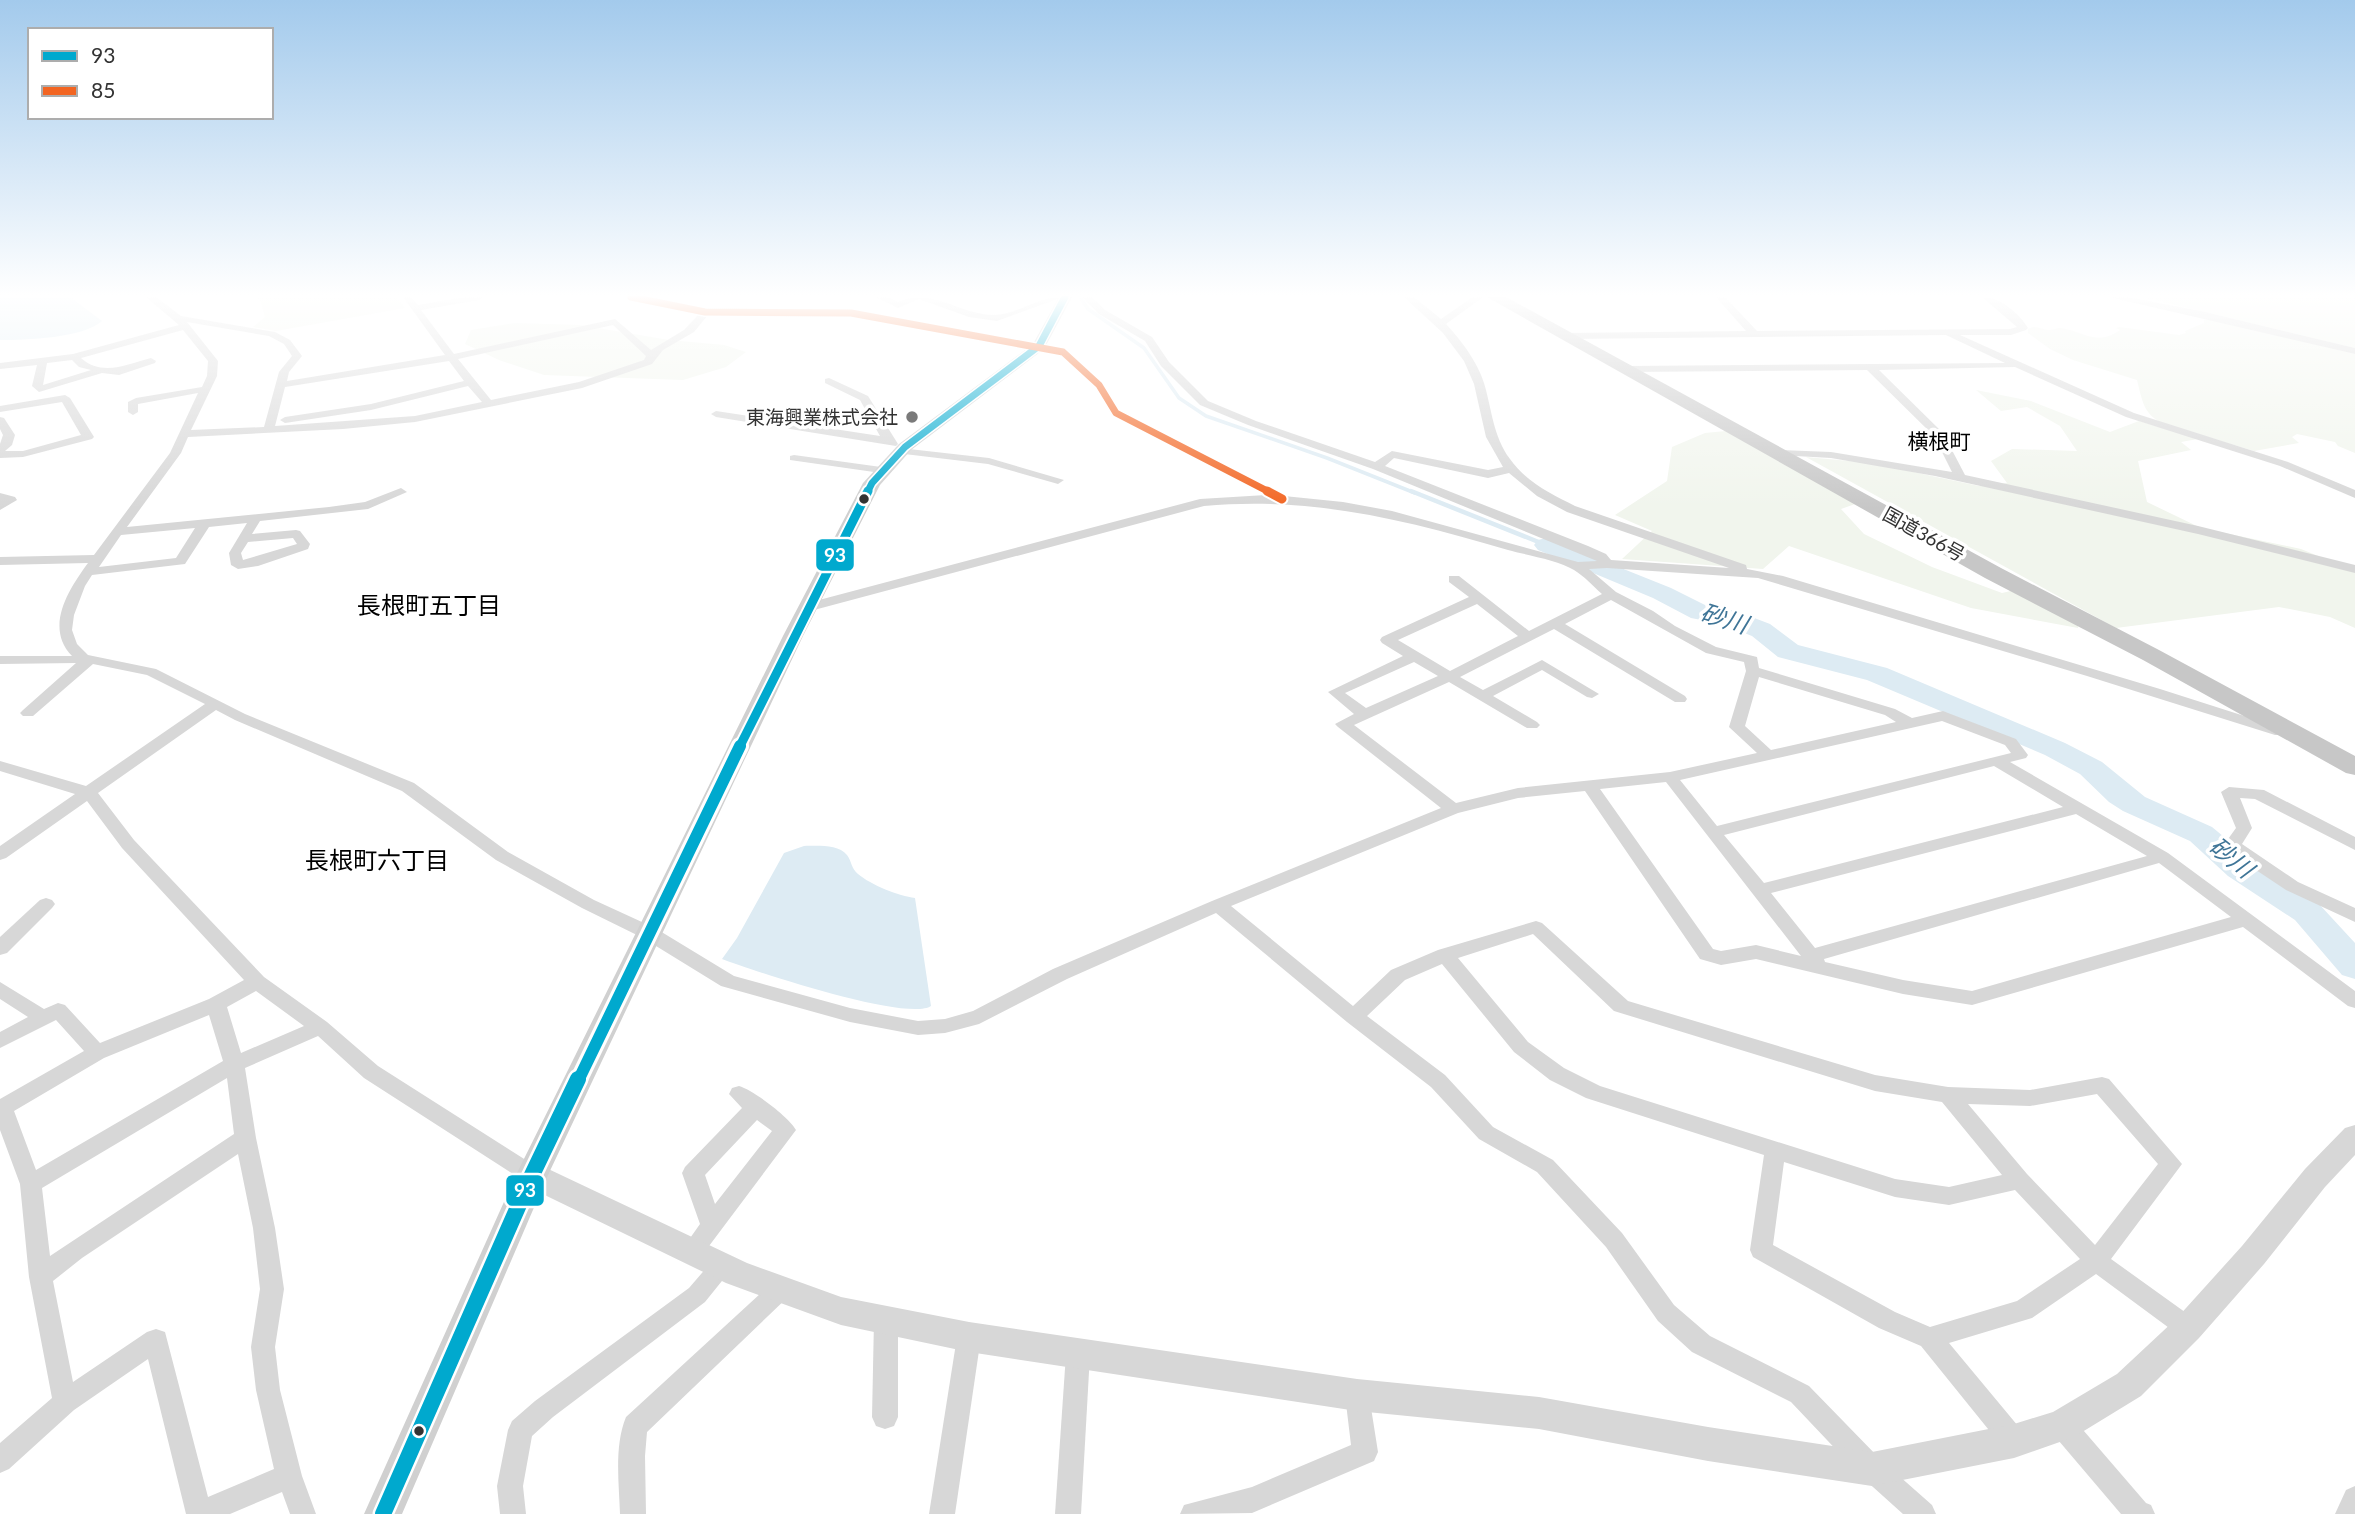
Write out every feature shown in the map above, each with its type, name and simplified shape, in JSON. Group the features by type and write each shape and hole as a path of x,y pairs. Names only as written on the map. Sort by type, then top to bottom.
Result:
{"highway":[{"name":"国道366号","path":"1627,369 1993,573 2151,655 2355,767"}],"main road":[{"path":"383,1514 532,1175 809,607 881,470 897,446 1008,368"}],"street":[{"path":"41,368 37,386 39,389 102,370"},
{"path":"93,368 119,372 132,368"},
{"path":"86,659 71,646 65,630 67,615 78,586 175,453 212,376 213,368"},
{"path":"270,426 280,385 288,368"},
{"path":"280,385 387,368"},
{"path":"461,368 488,402"},
{"path":"270,426 343,426 415,419 593,381 632,368"},
{"path":"1078,368 1099,385 1116,413 1282,499"},
{"path":"1169,368 1204,403 1252,423 1377,467 1583,549 1601,557 1604,564"},
{"path":"1470,368 1476,376 1494,445 1509,469 1545,497 1571,509 1758,574 2000,648 2147,688 2304,740"},
{"path":"1870,368 1939,435 1961,479"},
{"path":"1627,369 1882,368"},
{"path":"2021,368 2130,415 2284,464 2355,494"},
{"path":"829,381 864,398 897,446"},
{"path":"185,434 270,426 371,407 471,382"},
{"path":"134,412 133,402 136,401 206,389"},
{"path":"0,409 65,398 88,437 23,454 0,453"},
{"path":"716,414 989,461 1058,480"},
{"path":"0,420 9,435 0,453"},
{"path":"1780,453 1869,460 2198,530 2355,569"},
{"path":"1377,467 1392,454 1488,474 1509,469"},
{"path":"794,458 881,470"},
{"path":"115,532 368,505 401,492"},
{"path":"0,497 10,500 0,506"},
{"path":"809,607 1205,502 1246,498 1282,499 1399,517 1577,566 1604,564 1758,574"},
{"path":"243,539 296,534 304,544 300,548 238,565 235,553 243,539 256,519"},
{"path":"88,572 180,561 204,524"},
{"path":"0,561 96,559"},
{"path":"1577,566 1611,595 1711,650 1752,660 1750,664 1753,671 1737,727 1767,754"},
{"path":"1454,579 1528,637"},
{"path":"1453,809 1343,724 1448,677 1611,595"},
{"path":"1479,598 1387,640 1532,725"},
{"path":"1555,623 1680,699"},
{"path":"1364,714 1335,692 1414,656"},
{"path":"29,713 86,659"},
{"path":"0,660 86,659 151,672 216,702 240,717 408,787 502,856 588,904 649,933 728,981 850,1015 918,1028 945,1026 979,1017 1060,974 1218,905 1453,809 1518,793 1670,777 1943,716 2011,742 2020,755 1713,832"},
{"path":"1482,696 1542,664 1592,694"},
{"path":"1753,671 1889,712 1909,723"},
{"path":"0,854 216,702"},
{"path":"1998,762 2162,857 2355,1001"},
{"path":"0,766 88,792 128,844 257,982 320,1027 371,1072 532,1175 722,1266 841,1311 968,1337 1357,1395 1539,1413 1707,1444 1872,1469 2014,1441 2062,1425 2129,1385 2188,1328 2253,1255 2315,1178 2355,1136"},
{"path":"1670,777 1816,962"},
{"path":"1589,785 1707,954 1721,958 1756,952 1816,962 1903,987 1972,998 2244,920"},
{"path":"2355,844 2258,794 2229,792 2244,828 2231,846 2292,886 2355,916"},
{"path":"1761,890 2080,808"},
{"path":"1816,962 2162,857"},
{"path":"0,948 46,904"},
{"path":"1218,905 1354,1017 1438,1081 1486,1133 1545,1166 1614,1240 1666,1313 1701,1343 1800,1394 1872,1469 1923,1514"},
{"path":"1354,1017 1398,975 1446,955 1536,926 1621,1006 1875,1083 1948,1095 2030,1098 2102,1085 2171,1164 2096,1261 2024,1310 1930,1338"},
{"path":"1446,955 1521,1047 1557,1074 1592,1092 1895,1188 1949,1196 2019,1180"},
{"path":"65,1402 41,1277 31,1184 2,1108 97,1053 216,1004 257,982"},
{"path":"0,989 43,1018"},
{"path":"216,1004 234,1064 244,1138 264,1228 272,1289 263,1347 268,1390 289,1476 303,1514"},
{"path":"0,1041 58,1010 97,1053"},
{"path":"31,1184 234,1064 320,1027"},
{"path":"1948,1095 2019,1180 2096,1261 2188,1328"},
{"path":"692,1251 712,1226 785,1130 747,1101 693,1172 712,1226"},
{"path":"41,1277 74,1251 244,1138"},
{"path":"1775,1152 1760,1250 1887,1320 1930,1338 2014,1441"},
{"path":"513,1514 510,1486 521,1430 544,1409 697,1295 722,1266"},
{"path":"633,1514 632,1456 635,1426 782,1289"},
{"path":"885,1417 886,1320"},
{"path":"942,1514 968,1337"},
{"path":"0,1461 65,1402 156,1340 199,1514 289,1476"},
{"path":"1068,1514 1078,1354"},
{"path":"1193,1514 1252,1500 1365,1451 1357,1395"},
{"path":"2062,1425 2138,1513 2142,1514"},
{"path":"2348,1514 2355,1499"}],"shaded area":[{"path":"522,368 724,368 683,380 544,375"},
{"path":"2097,368 2355,368 2355,453 2335,442 2297,434 2292,437 2299,443 2254,451 2162,423 2147,410 2137,380"},
{"path":"1976,390 2031,401 2110,432 2139,421 2198,439 2181,442 2191,450 2138,461 2147,502 2201,528 2301,549 2355,571 2355,628 2330,617 2279,607 2116,628 1806,457 1871,463 1979,486 2007,483 1991,461 2012,449 2077,451 2060,426 2027,407 2001,411"},
{"path":"1726,431 1858,503 1841,509 1864,534 1932,567 2002,593 2015,590 2078,624 2078,628 1971,608 1789,546 1763,569 1622,559 1652,531 1615,515 1667,481 1672,447 1705,433"},
{"path":"804,846 827,846 843,851 854,869 864,878 885,889 915,898 931,1006 916,1009 863,1001 722,959 737,938 784,853"}],"waterway":[{"name":"砂川","path":"1158,368 1179,398 1206,416 1327,458 1415,493"},
{"name":"砂川","path":"1411,491 1546,545"},
{"name":"砂川","path":"1546,545 1662,593 1700,613 1727,617 1761,630 1788,651 1877,674 2055,749 2091,768 2134,804 2201,834 2240,868 2307,912 2355,966"}],"transit line":[{"name":"93","path":"383,1514 532,1175 793,636 872,483 905,447 1010,368"},
{"name":"85","path":"1080,368 1099,385 1116,413 1282,499"}],"place":[{"name":"東海興業株式会社","path":"912,417"}],"district":[{"name":"横根町","path":"1939,442"},
{"name":"長根町五丁目","path":"429,606"},
{"name":"長根町六丁目","path":"377,861"}]}
